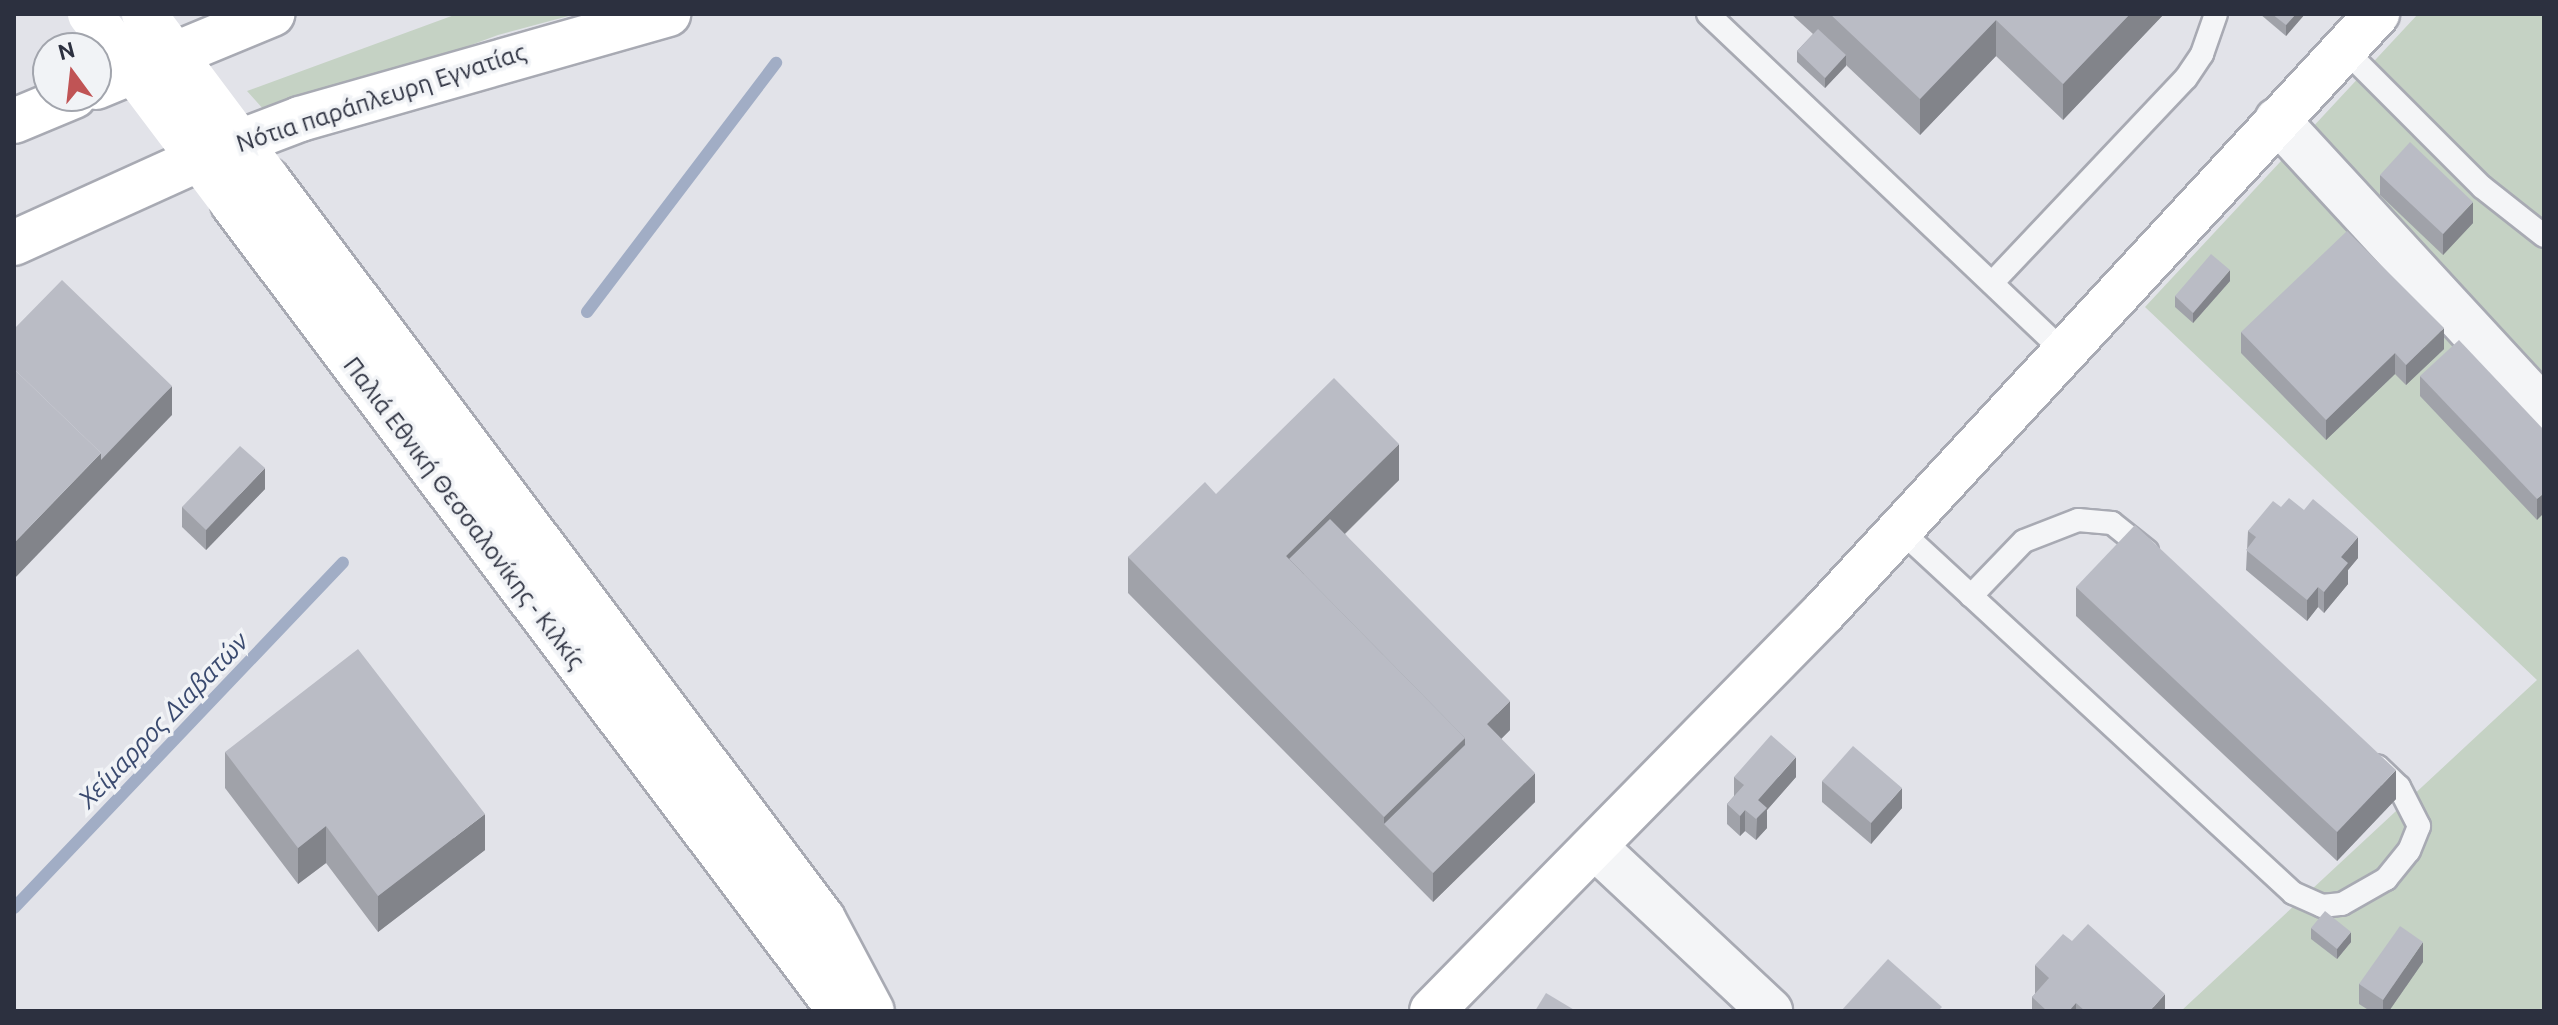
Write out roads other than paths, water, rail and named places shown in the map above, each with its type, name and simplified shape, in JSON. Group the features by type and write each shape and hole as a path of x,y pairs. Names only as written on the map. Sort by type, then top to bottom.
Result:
{"main road":[{"name":"Παλιά Εθνική Θεσσαλονίκης - Κιλκίς","path":"90,14 251,192 823,919 872,1011"},
{"name":"Παλιά Εθνική Θεσσαλονίκης - Κιλκίς","path":"144,14 251,192 840,1011"},
{"path":"112,80 272,14"},
{"name":"Νότια παράπλευρη Εγνατίας","path":"14,243 219,150 300,119 668,14"},
{"path":"1432,1011 1901,531 2377,14"},
{"path":"14,121 36,112"}],"street":[{"path":"2277,120 2544,409"},
{"path":"1595,847 1770,1011"}],"lane":[{"path":"1708,14 2064,352"},
{"path":"1992,283 2186,78 2208,41 2216,14"},
{"path":"2344,49 2482,187 2544,236"},
{"path":"1971,596 2024,541 2078,520 2112,523 2163,566"},
{"path":"1901,531 2262,869 2293,893 2322,906 2367,894 2386,879 2409,851 2419,826 2399,787 2354,745"}],"waterway":[{"path":"587,312 776,63"},
{"name":"Χείμαρρος Διαβατών","path":"14,908 343,562"}]}
